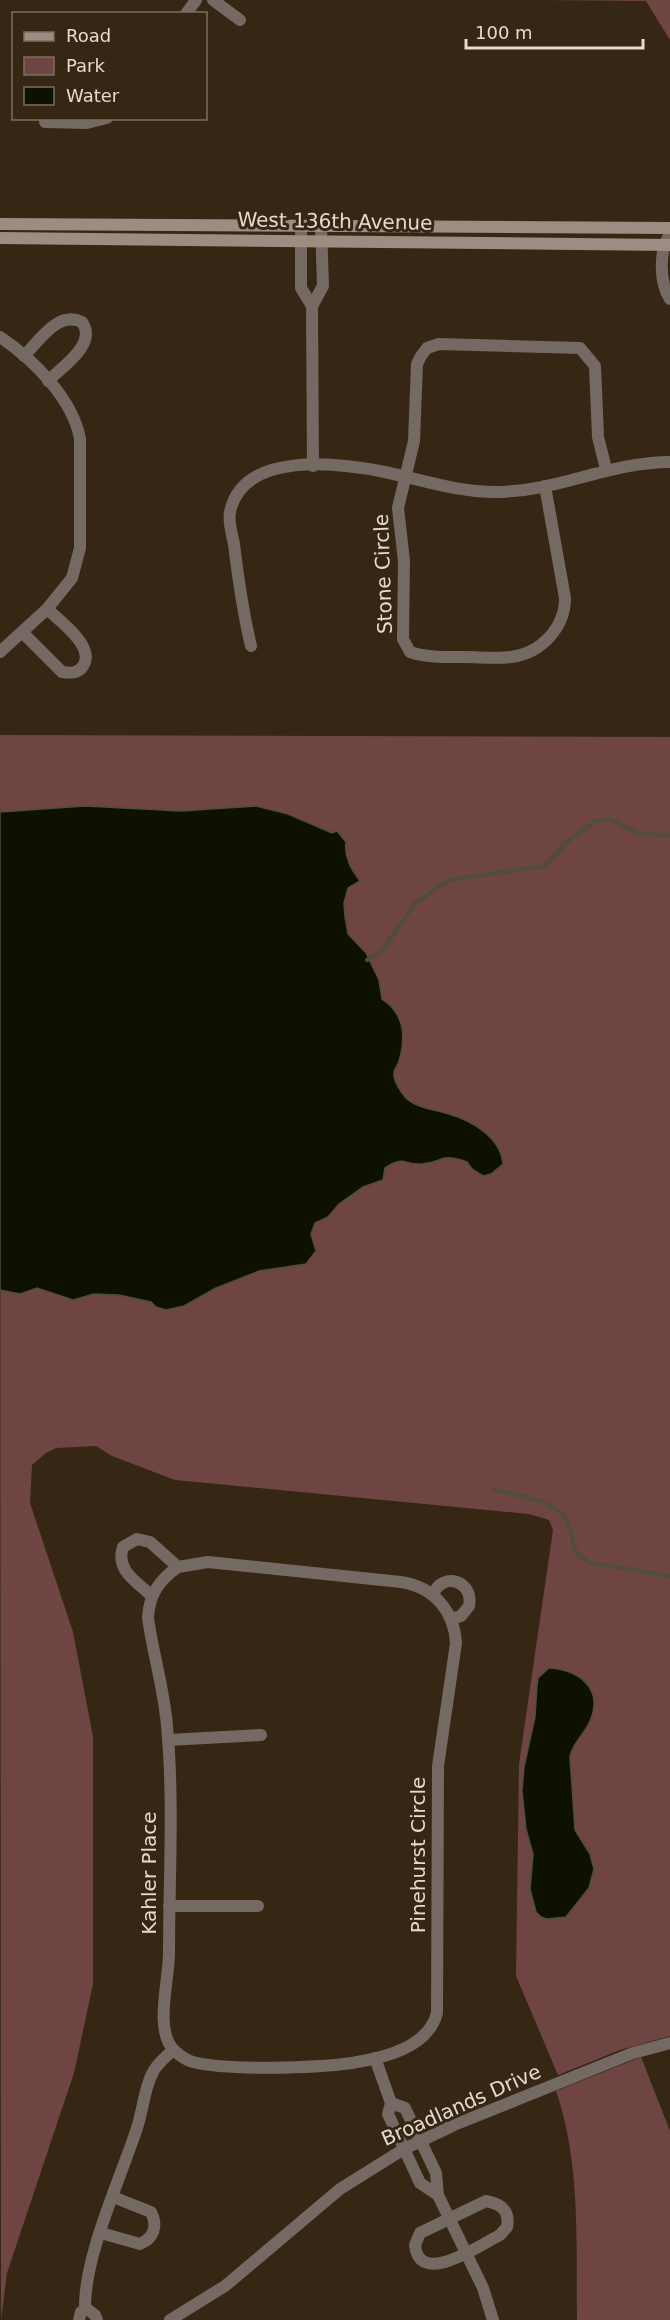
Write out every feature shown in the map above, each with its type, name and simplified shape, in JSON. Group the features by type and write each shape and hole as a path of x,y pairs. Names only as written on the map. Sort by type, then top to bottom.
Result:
{"main road":[{"name":"West 136th Avenue","path":"0,224 670,228"},
{"name":"West 136th Avenue","path":"0,238 668,241"}],"street":[{"path":"213,0 240,20"},
{"path":"45,122 87,123 99,120"},
{"path":"301,225 301,288 312,306"},
{"path":"313,466 312,306 323,286 321,226"},
{"path":"668,241 663,289 670,299"},
{"path":"24,356 61,320 72,319 82,322 87,333 85,345 48,381"},
{"path":"0,337 24,356 71,410 80,439 80,548 72,578 47,609 0,652"},
{"name":"Stone Circle","path":"545,486 565,598 565,613 561,625 548,638 523,654 511,657 428,657 410,652 403,639 404,561 398,508 414,441 417,364 427,348 439,344 580,348 595,366 598,437 606,469"},
{"path":"251,646 244,618 229,516 244,484 256,475 274,468 344,465 467,490 495,492 545,486 627,464 670,462"},
{"path":"23,633 62,672 76,672 81,668 86,658 85,646 47,609"},
{"path":"178,1567 143,1539 130,1541 123,1547 120,1556 124,1570 152,1596 167,1575 178,1567 208,1562 401,1582 418,1586 433,1594 440,1584 449,1580 462,1583 470,1593 469,1606 461,1616 451,1618"},
{"name":"Pinehurst Circle","path":"173,2050 192,2062 224,2065 327,2065 375,2058 420,2039 433,2025 437,2013 438,1766 456,1635 451,1618 433,1594"},
{"name":"Kahler Place","path":"152,1596 148,1618 168,1740 168,1980 163,2028 173,2050"},
{"path":"168,1740 261,1735"},
{"path":"169,1906 258,1906"},
{"name":"Broadlands Drive","path":"170,2320 225,2286 332,2195 420,2140 633,2053 670,2043"},
{"path":"97,2320 92,2311 82,2315 87,2279 138,2125 151,2076 157,2065 173,2050"},
{"path":"375,2058 391,2103 388,2114 404,2149 420,2183 438,2195"},
{"path":"391,2103 405,2108 436,2173 438,2195 483,2288 493,2320"},
{"path":"101,2234 140,2244 151,2237 154,2231 155,2225 151,2212 113,2197"},
{"path":"486,2201 502,2206 507,2212 507,2227 500,2235 465,2252 442,2264 425,2263 416,2252 417,2238 420,2233 486,2201"}],"green space":[{"path":"542,0 670,0 670,40 646,1"},
{"path":"0,735 670,737 670,2036 620,2050 558,2075 516,1976 519,1764 553,1530 549,1520 529,1514 175,1480 112,1456 96,1446 56,1448 32,1465 30,1503 73,1632 93,1737 93,1984 74,2073 7,2273 1,2320"},
{"path":"641,2057 670,2131 670,2320 577,2320 576,2204 570,2147 556,2091"}],"water":[{"path":"85,806 181,811 256,806 288,814 332,833 337,831 346,842 349,863 360,881 348,888 344,903 348,934 366,953 379,980 382,999 395,1011 401,1026 401,1052 394,1073 398,1086 406,1098 415,1104 458,1117 476,1126 497,1146 503,1164 491,1174 483,1176 472,1169 467,1162 451,1158 421,1164 400,1161 392,1164 385,1168 383,1180 363,1187 339,1204 328,1217 315,1223 311,1234 316,1251 306,1264 259,1271 216,1288 184,1306 166,1310 156,1307 151,1302 119,1295 94,1294 73,1300 37,1288 20,1294 0,1290 0,812"},
{"path":"549,1668 570,1672 579,1677 591,1690 594,1699 590,1721 573,1747 570,1757 575,1830 590,1854 594,1869 589,1888 566,1917 547,1919 536,1912 530,1889 533,1854 526,1829 522,1791 524,1767 535,1717 538,1678"}],"waterway":[{"path":"367,960 382,951 415,903 449,880 544,866 569,840 596,821 611,820 640,834 670,835"},
{"path":"495,1490 545,1503 554,1508 567,1521 575,1550 583,1559 591,1563 670,1576"}]}
